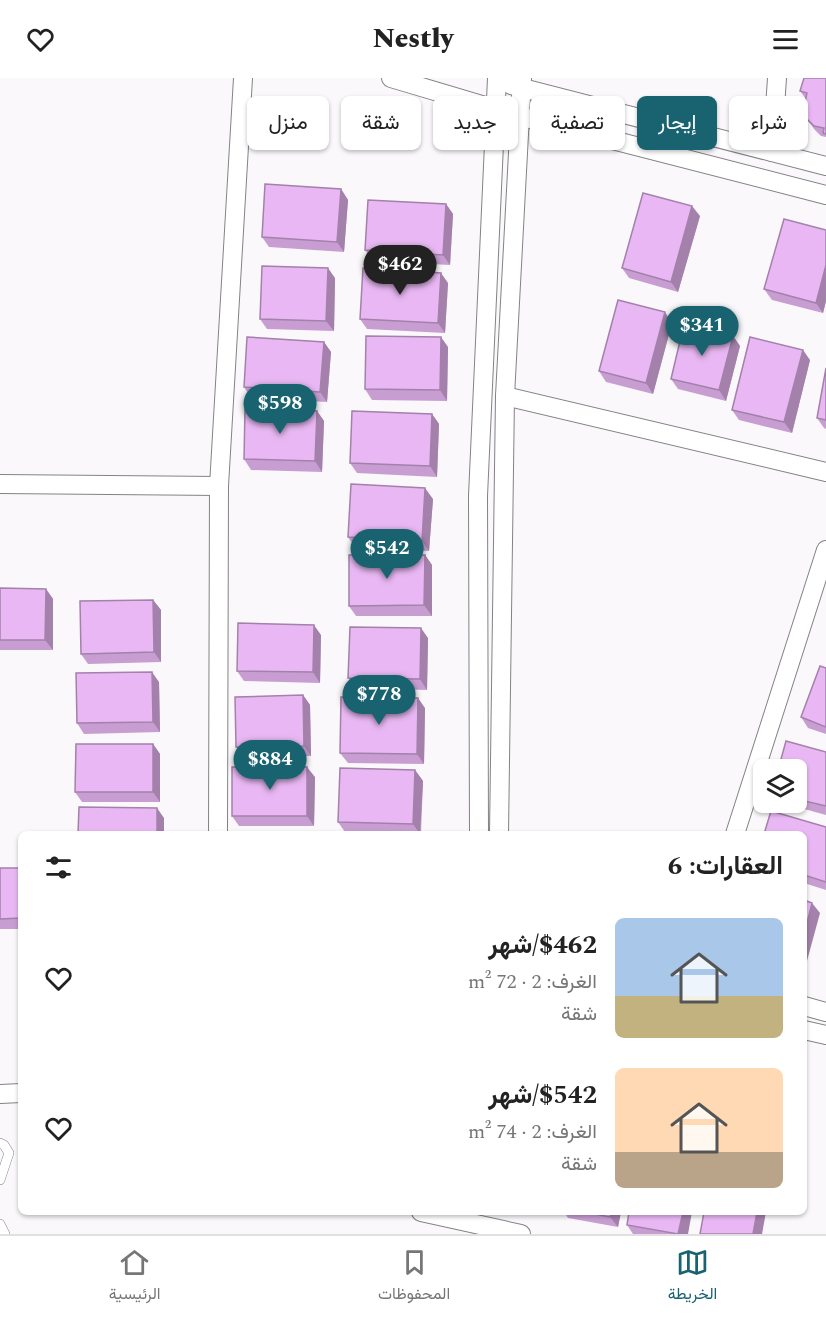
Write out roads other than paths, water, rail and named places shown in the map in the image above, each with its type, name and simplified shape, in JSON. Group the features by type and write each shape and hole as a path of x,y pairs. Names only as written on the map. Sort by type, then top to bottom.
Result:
{"street":[{"path":"218,831 219,486 243,78"},
{"path":"391,78 451,96"},
{"path":"772,152 777,78"},
{"path":"494,96 493,79 521,83 826,166"},
{"path":"499,831 506,396 521,83"},
{"path":"519,117 826,195"},
{"path":"479,831 478,496 492,150"},
{"path":"506,396 826,472"},
{"path":"0,484 219,486"},
{"path":"736,831 826,550"},
{"path":"807,1007 826,1012"},
{"path":"807,1031 826,1035"},
{"path":"0,1094 18,1093"},
{"path":"435,1215 521,1234"}],"lane":[{"path":"0,1143 8,1148 9,1153 0,1180"},
{"path":"0,1224 5,1234"}]}
